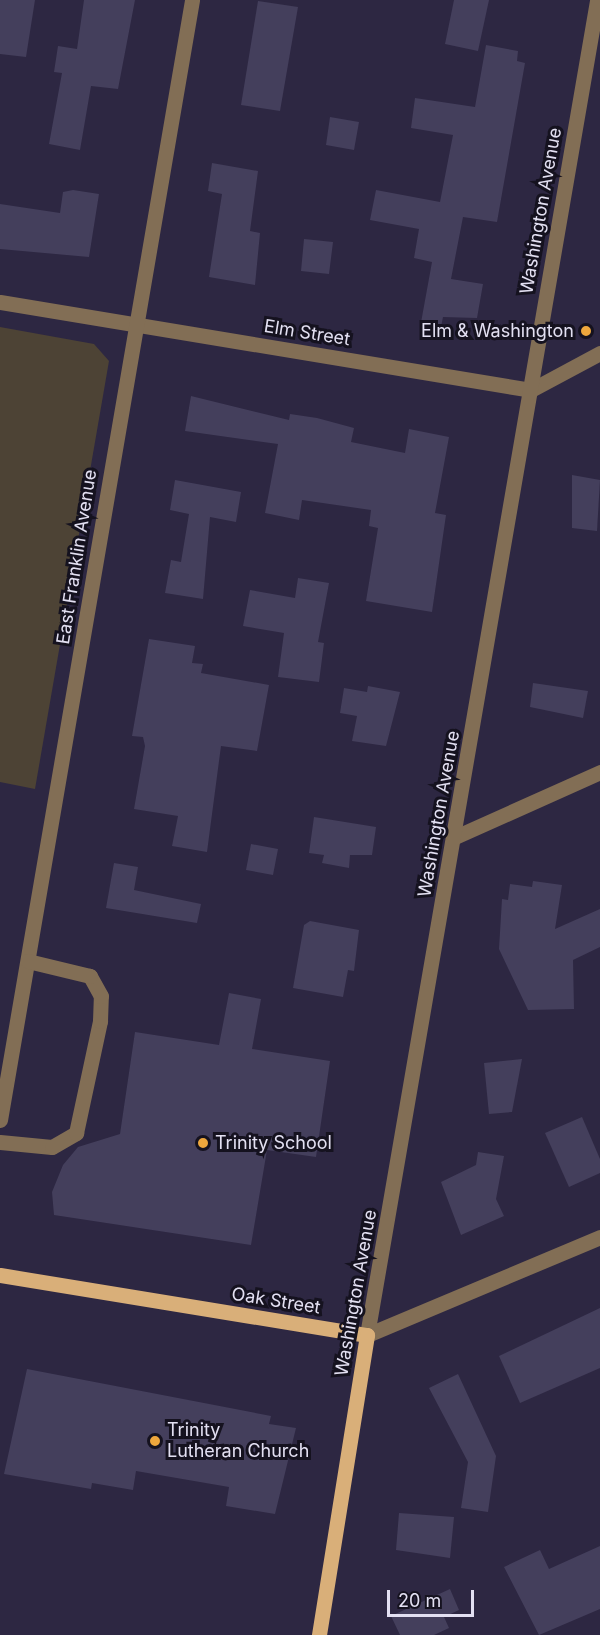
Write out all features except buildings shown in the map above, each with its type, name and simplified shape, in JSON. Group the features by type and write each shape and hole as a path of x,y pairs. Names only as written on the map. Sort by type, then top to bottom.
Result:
{"main road":[{"name":"Oak Street","path":"0,1275 367,1335"},
{"name":"Washington Avenue","path":"319,1635 367,1335"}],"street":[{"name":"East Franklin Avenue","path":"0,1120 192,0"},
{"name":"Washington Avenue","path":"367,1335 455,837 597,0"},
{"name":"Elm Street","path":"0,302 531,390"},
{"path":"531,390 600,353"},
{"path":"455,837 600,772"},
{"path":"0,1142 52,1147 76,1133 100,1021 101,996 90,976 28,961"},
{"path":"367,1335 600,1237"}],"shaded area":[{"path":"0,327 94,344 109,361 35,789 0,782"}],"place":[{"name":"Elm & Washington","path":"586,331"},
{"name":"Trinity School","path":"203,1143"},
{"name":"Trinity Lutheran Church","path":"155,1441"}]}
